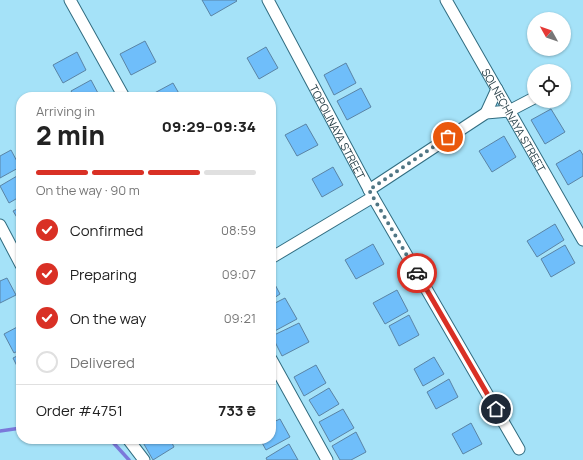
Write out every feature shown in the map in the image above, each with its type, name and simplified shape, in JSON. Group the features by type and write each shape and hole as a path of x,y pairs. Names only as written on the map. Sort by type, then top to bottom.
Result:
{"street":[{"path":"70,0 121,92"},
{"name":"TOPOLINAYA STREET","path":"268,0 371,193 519,449"},
{"name":"SOLNECHNAYA STREET","path":"446,0 583,240"},
{"path":"276,255 371,193 486,112 497,89"},
{"path":"486,112 509,110 527,101"},
{"path":"0,225 16,255"},
{"path":"276,368 327,460"},
{"path":"132,444 144,460"}],"building":[{"path":"202,0 236,0 237,1 211,16"},
{"path":"145,41 156,62 131,75 120,54"},
{"path":"266,47 278,68 259,79 247,58"},
{"path":"77,52 86,70 63,83 53,65"},
{"path":"346,63 356,83 334,95 324,75"},
{"path":"91,80 97,92 72,92 71,91"},
{"path":"173,83 178,92 156,92"},
{"path":"361,88 371,107 347,120 337,101"},
{"path":"551,109 565,132 545,144 531,120"},
{"path":"306,124 318,145 297,156 285,135"},
{"path":"504,136 516,157 492,172 479,151"},
{"path":"11,150 16,159 16,169 0,178 0,156"},
{"path":"580,150 583,155 583,176 568,185 556,164"},
{"path":"333,167 343,185 322,197 312,179"},
{"path":"16,177 16,199 9,203 0,186"},
{"path":"555,224 564,240 537,257 527,241"},
{"path":"373,244 384,264 356,279 345,260"},
{"path":"565,245 575,263 551,277 541,259"},
{"path":"7,278 16,295 0,303 0,281"},
{"path":"276,286 280,294 276,297"},
{"path":"397,290 408,311 385,324 373,303"},
{"path":"285,298 297,319 276,330 276,302"},
{"path":"409,315 419,335 399,346 389,326"},
{"path":"299,323 309,342 282,356 276,344 276,334"},
{"path":"16,328 16,352 14,353 4,334"},
{"path":"16,356 16,364 13,358"},
{"path":"434,357 444,374 423,386 414,369"},
{"path":"316,365 326,383 304,396 294,377"},
{"path":"449,379 458,397 436,409 427,392"},
{"path":"329,388 339,404 319,416 309,400"},
{"path":"343,409 354,428 330,442 319,422"},
{"path":"280,419 290,437 266,450 263,444 276,444 276,421"},
{"path":"471,423 482,444 463,454 452,434"},
{"path":"356,432 366,452 351,460 340,460 332,446"},
{"path":"144,444 172,444 174,447 153,460"},
{"path":"289,444 298,460 267,460 266,458"}],"waterway":[{"path":"0,431 16,429"},
{"path":"115,444 129,460"}],"way so far":[{"path":"417,273 369,190 448,137"}],"route":[{"path":"417,273 496,409"}]}
